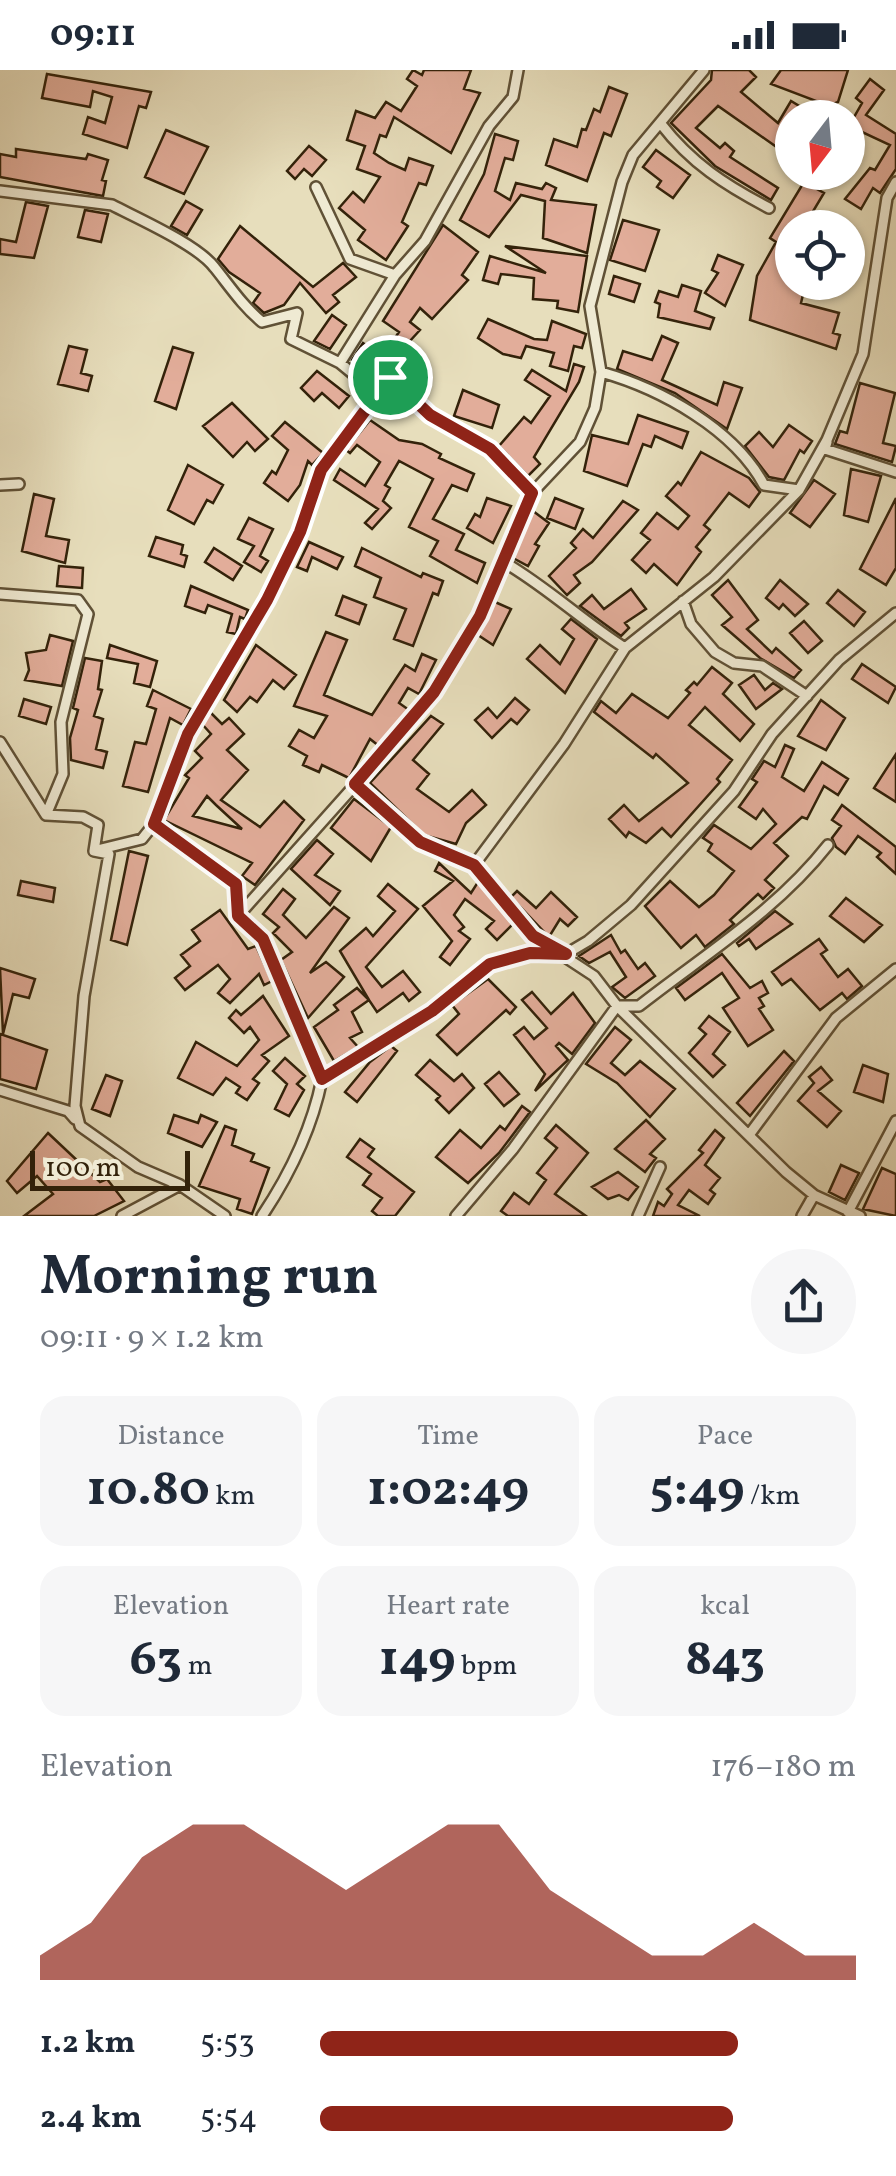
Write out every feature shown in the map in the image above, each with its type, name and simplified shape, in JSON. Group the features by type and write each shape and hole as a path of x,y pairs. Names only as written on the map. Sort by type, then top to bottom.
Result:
{"street":[{"path":"340,362 395,276 425,241 489,126 513,97 518,70"},
{"path":"238,916 434,692 480,616 532,493 580,442 595,408 601,372 590,306 622,182 634,155 704,70"},
{"path":"660,124 685,156 722,183 769,208"},
{"path":"474,865 564,744 625,648 714,577 799,490 827,440 863,354 888,198 896,182"},
{"path":"316,187 350,259 395,276"},
{"path":"0,190 112,206 129,214 214,265 229,292 262,322 297,313 291,340 340,362 374,390 390,377"},
{"path":"601,372 674,403 751,460 764,485 799,490"},
{"path":"390,377 430,415 490,449 532,493"},
{"path":"94,851 142,839 154,824 188,734 267,600 300,532 321,470 390,377"},
{"path":"827,440 825,449 896,472"},
{"path":"0,485 19,484"},
{"path":"502,560 540,582 588,624 625,648"},
{"path":"0,594 78,600 88,614 61,722 63,774 46,815"},
{"path":"683,601 691,624 715,652 734,663 762,666 807,696"},
{"path":"322,1079 416,1022 490,964 530,953 566,954 631,905 734,791 772,734 839,660 896,613"},
{"path":"0,742 46,815"},
{"path":"355,784 420,842 474,865 533,936 566,954 594,976 617,1006 814,1195 860,1216"},
{"path":"46,815 83,817 98,824 94,851"},
{"path":"154,824 236,884 238,916 263,939 322,1079 315,1112 292,1165 262,1216"},
{"path":"617,1006 639,1006 753,921 797,885 828,845"},
{"path":"94,851 109,854 108,878 84,996 72,1108 80,1126 138,1167 180,1185 225,1216"},
{"path":"749,1135 836,1018 896,969"},
{"path":"886,977 896,985"},
{"path":"456,1216 513,1148 617,1006"},
{"path":"0,1090 72,1108"},
{"path":"848,1212 896,1122"},
{"path":"638,1216 660,1167"},
{"path":"122,1216 180,1185"},
{"path":"802,1216 814,1195"}],"building":[{"path":"413,70 422,75 424,70 471,70 464,89 480,93 451,153 394,117 386,137 380,135 374,153 389,163 405,170 409,158 433,166 426,185 419,183 402,222 408,226 386,260 358,240 365,230 339,208 353,192 364,202 380,177 357,169 365,146 347,140 356,111 375,118 386,102 401,111 417,86 407,79"},
{"path":"712,70 749,70 756,77 741,92 775,120 775,146 718,106 696,128 720,148 725,143 734,151 730,157 775,186 771,200 715,166 671,123 711,80"},
{"path":"781,70 848,70 839,100 813,100 771,84"},
{"path":"47,74 151,92 146,108 139,106 127,148 83,134 88,117 105,123 112,97 93,91 90,107 42,98"},
{"path":"870,79 884,90 866,115 896,134 896,169 880,193 873,188 861,209 845,199 852,190 865,190 865,174 870,168 875,170 890,145 865,133 865,100 856,98"},
{"path":"609,87 627,94 611,136 604,133 587,181 546,165 554,139 577,147 582,129 586,130 594,109 600,112"},
{"path":"166,130 208,147 184,194 145,177"},
{"path":"495,134 518,141 513,160 505,158 495,191 510,200 516,183 542,189 546,183 556,188 551,200 596,205 587,253 543,238 545,201 521,195 489,237 460,220 484,174"},
{"path":"309,146 326,160 312,176 304,169 295,179 287,171"},
{"path":"16,149 86,159 88,154 108,160 102,180 106,181 103,196 0,177 0,154 16,157"},
{"path":"656,150 690,175 673,198 657,187 661,181 643,167"},
{"path":"799,190 824,193 814,210 787,210"},
{"path":"186,201 202,210 187,235 171,226"},
{"path":"26,202 48,206 34,258 0,254 0,239 16,242"},
{"path":"85,210 108,214 101,242 78,237"},
{"path":"623,220 659,230 645,271 610,260"},
{"path":"443,225 478,252 462,275 468,280 432,319 420,308 410,322 420,330 376,378 352,360 363,343 382,357 399,332 383,321"},
{"path":"240,226 313,287 343,263 356,277 333,295 339,302 326,313 300,283 284,305 264,313 253,303 260,293 229,272 218,259"},
{"path":"775,244 775,300 802,300 801,303 839,313 833,333 840,335 836,349 750,320 757,276"},
{"path":"505,246 587,256 578,312 557,308 558,301 533,299 534,278 501,274 498,284 483,280 490,256 546,273"},
{"path":"718,255 743,265 725,306 705,293 718,273 712,270"},
{"path":"614,276 640,284 634,302 609,294"},
{"path":"682,285 701,291 695,311 714,318 710,329 658,317 660,304 655,302 659,291 678,297"},
{"path":"332,315 346,325 330,349 314,341"},
{"path":"488,319 534,339 547,340 552,321 586,334 582,348 574,346 568,371 550,366 554,353 526,346 521,358 503,354 478,338"},
{"path":"662,336 678,343 662,380 717,405 724,382 742,388 727,429 675,393 617,369 623,351 652,360"},
{"path":"69,346 87,350 81,373 92,376 88,391 58,384"},
{"path":"173,347 193,353 176,409 155,401"},
{"path":"574,364 584,367 579,382 534,457 540,464 528,476 499,446 524,417 531,423 550,396 525,380 532,370 566,391"},
{"path":"317,371 349,396 339,408 322,393 314,401 301,388"},
{"path":"860,383 895,393 883,443 896,446 892,462 835,444 840,431 847,433"},
{"path":"463,390 499,405 492,428 454,416"},
{"path":"232,403 268,439 255,451 247,442 233,457 203,426"},
{"path":"638,415 688,432 682,448 655,436 651,447 643,444 627,486 584,471 592,435 628,444"},
{"path":"370,420 399,440 422,444 441,454 439,458 474,474 467,491 452,485 433,519 464,534 456,550 485,563 477,583 430,556 438,541 409,527 433,479 399,461 385,485 390,488 383,501 391,508 372,529 365,523 378,509 334,480 340,469 365,486 380,462 357,445 350,453 346,450"},
{"path":"285,422 323,453 312,465 308,461 300,485 288,501 264,483 272,471 276,474 288,450 272,436"},
{"path":"789,425 812,441 804,453 800,450 784,480 769,477 745,446 759,432 773,447"},
{"path":"701,452 749,478 760,492 749,507 729,493 704,525 710,530 696,547 701,552 677,585 654,564 646,573 632,560 650,540 641,533 657,513 678,529 689,516 666,496 678,482 681,485"},
{"path":"188,465 223,485 213,503 207,500 194,524 168,510"},
{"path":"851,469 881,476 868,522 844,515"},
{"path":"814,480 835,494 810,527 790,513"},
{"path":"34,494 54,499 46,536 69,540 65,563 22,551"},
{"path":"487,498 511,506 493,543 467,528 475,514 480,517"},
{"path":"555,498 583,509 575,529 547,518"},
{"path":"896,498 896,568 886,585 860,569"},
{"path":"623,501 638,510 592,562 574,575 580,583 567,595 549,576 576,548 571,543 583,529 593,538"},
{"path":"533,511 549,523 535,544 539,546 528,566 513,558"},
{"path":"249,518 273,529 260,556 268,561 261,572 244,562 254,546 238,539"},
{"path":"156,537 183,545 181,554 187,556 184,567 149,556"},
{"path":"309,542 343,557 337,569 312,557 307,571 297,567"},
{"path":"214,548 242,566 233,580 205,562"},
{"path":"362,548 421,577 423,573 443,581 438,595 433,593 413,646 394,639 406,609 374,597 381,578 355,566"},
{"path":"59,566 83,568 82,588 57,586"},
{"path":"728,580 758,620 747,629 772,653 776,648 801,670 794,678 760,658 722,625 732,617 712,595"},
{"path":"780,580 808,604 795,616 783,604 779,609 766,598"},
{"path":"191,586 248,610 245,619 240,617 236,634 227,632 232,614 208,605 205,613 185,606"},
{"path":"631,589 646,609 625,623 629,628 621,636 580,606 592,595 604,609"},
{"path":"838,590 865,612 854,626 827,603"},
{"path":"343,596 366,605 359,624 336,615"},
{"path":"495,602 511,609 493,645 478,635"},
{"path":"571,619 597,639 565,693 527,659 540,645 560,664 574,639 562,629"},
{"path":"804,621 822,641 808,653 790,633"},
{"path":"326,632 347,640 324,695 372,715 405,665 415,671 422,654 436,660 419,694 408,688 399,703 409,710 379,746 370,739 349,778 322,765 319,772 303,765 307,756 289,746 299,730 314,738 327,716 294,706"},
{"path":"50,635 73,641 62,686 25,680 29,670 26,653 46,650"},
{"path":"110,645 157,661 150,687 134,683 138,664 107,658"},
{"path":"256,645 296,675 284,689 273,680 257,702 250,697 237,712 224,700"},
{"path":"85,658 102,661 98,689 102,690 94,716 103,719 96,749 107,752 103,768 71,760 70,738 78,710 73,708"},
{"path":"862,664 896,687 888,703 852,679"},
{"path":"712,667 732,683 723,694 754,724 740,741 705,707 689,725 732,760 717,779 720,782 671,837 662,828 646,843 629,832 626,837 609,819 624,805 639,821 688,783 656,754 653,758 594,712 601,701 616,713 632,694 668,718 690,693 686,690 694,682 697,685"},
{"path":"754,675 765,690 773,683 782,689 756,709 739,685"},
{"path":"153,690 191,709 183,725 170,718 148,792 123,786 135,742 146,744 156,709 147,706"},
{"path":"515,698 529,710 517,724 511,719 492,738 475,720 488,708 497,718"},
{"path":"24,699 51,707 46,724 19,716"},
{"path":"821,700 845,718 826,750 798,736"},
{"path":"210,712 222,724 229,718 244,734 227,750 248,770 221,800 260,827 284,801 304,820 255,885 242,876 252,863 164,820 189,778 185,775 202,758 195,751 211,734 202,724","holes":["207,796 242,829 193,816"]},
{"path":"431,716 443,724 413,760 429,774 417,789 449,812 472,790 486,805 466,823 456,844 424,835 370,783"},
{"path":"785,745 794,749 782,777 804,791 822,762 848,779 838,795 824,786 807,819 802,817 774,843 788,856 765,880 774,888 763,899 758,894 730,920 734,924 705,947 696,935 681,948 645,906 670,881 699,907 714,895 734,871 708,851 712,844 703,838 714,825 751,849 776,824 763,809 756,819 739,807 757,782 752,779 764,761 775,767"},
{"path":"896,754 896,802 874,788"},
{"path":"354,799 391,827 371,861 331,828"},
{"path":"842,805 896,847 896,874 877,857 881,853 858,836 845,854 836,847 832,838 841,826 832,820"},
{"path":"317,840 333,854 315,875 340,891 330,905 291,869"},
{"path":"129,851 148,856 127,945 111,940"},
{"path":"439,863 471,893 478,882 513,924 497,940 486,929 494,921 465,899 454,915 464,927 459,931 470,939 450,965 440,957 452,941 423,906 453,881 435,871"},
{"path":"21,881 55,888 53,902 18,895"},
{"path":"388,884 418,909 366,967 382,987 403,971 420,992 409,1001 403,993 377,1012 340,951 366,928 373,936 395,911 378,896"},
{"path":"283,889 295,899 283,915 306,938 334,907 349,918 310,973 326,962 344,977 308,1018 281,960 292,952 273,933 279,927 263,914"},
{"path":"517,891 536,908 551,892 577,917 568,926 560,919 549,937 511,897"},
{"path":"846,898 882,925 864,942 830,916"},
{"path":"220,910 248,949 256,946 272,981 264,985 259,974 230,1003 218,993 230,979 218,965 185,990 175,978 190,966 181,955 200,941 192,930"},
{"path":"775,911 792,924 756,949 749,939 739,946 737,943"},
{"path":"611,935 621,953 625,950 638,969 645,963 655,976 625,998 612,987 626,977 610,952 589,963 579,956"},
{"path":"819,939 827,950 821,954 838,977 848,969 862,986 847,999 842,993 820,1010 791,979 782,985 772,972"},
{"path":"722,954 750,988 762,981 768,993 759,998 764,1006 759,1009 773,1030 748,1046 723,1008 739,998 722,973 685,1000 676,988"},
{"path":"0,968 35,979 29,998 13,994 3,1034"},
{"path":"488,979 516,1007 510,1014 506,1010 457,1055 437,1035 459,1014 452,1005"},
{"path":"357,988 369,1000 352,1012 362,1032 350,1038 358,1047 334,1061 314,1027 338,1010 334,1005"},
{"path":"532,992 551,1014 573,993 595,1023 572,1054 559,1043 556,1046 568,1060 535,1091 545,1074 514,1035 524,1027 534,1039 547,1028 522,1000"},
{"path":"263,996 289,1036 262,1055 269,1061 253,1079 259,1083 247,1100 236,1093 240,1087 226,1078 213,1095 178,1078 196,1042 237,1066 259,1040 250,1027 244,1033 229,1018 236,1010 241,1015"},
{"path":"709,1016 730,1032 713,1054 725,1065 713,1077 689,1053 706,1034 699,1028"},
{"path":"615,1027 631,1040 611,1063 625,1075 640,1061 675,1089 650,1117 617,1083 586,1064"},
{"path":"0,1034 47,1050 36,1089 0,1079"},
{"path":"391,1046 397,1051 357,1102 345,1092 370,1062"},
{"path":"784,1051 794,1061 750,1116 737,1103"},
{"path":"285,1058 305,1076 297,1084 304,1090 289,1116 275,1109 287,1084 273,1071"},
{"path":"430,1060 454,1081 462,1074 474,1088 449,1113 436,1100 440,1096 416,1075"},
{"path":"863,1065 888,1074 883,1102 854,1092"},
{"path":"821,1067 832,1080 818,1091 841,1111 827,1127 798,1101 814,1083 809,1077"},
{"path":"499,1072 519,1094 504,1106 485,1084"},
{"path":"106,1075 122,1081 110,1116 92,1109"},
{"path":"522,1106 530,1112 499,1153 468,1183 436,1157 460,1130 481,1148 500,1126 505,1130"},
{"path":"174,1115 198,1123 201,1115 217,1122 202,1147 168,1133"},
{"path":"646,1120 665,1139 650,1154 656,1158 645,1172 615,1149"},
{"path":"556,1125 588,1153 555,1194 586,1216 508,1216 501,1211 514,1193 529,1204 546,1180 537,1173 557,1148 545,1138"},
{"path":"225,1126 236,1130 232,1145 254,1154 251,1161 269,1168 252,1214 237,1209 240,1199 199,1186"},
{"path":"715,1130 724,1138 705,1165 720,1178 710,1190 715,1194 708,1204 689,1190 678,1205 700,1216 653,1216 658,1202 664,1206 672,1194 667,1189 703,1153 699,1150"},
{"path":"48,1133 100,1182 107,1179 124,1201 94,1216 24,1216 53,1194 37,1176 17,1193 7,1181"},
{"path":"360,1139 374,1149 368,1157 414,1192 395,1216 378,1216 372,1211 382,1198 363,1185 371,1174 347,1157"},
{"path":"841,1165 859,1173 845,1200 829,1192"},
{"path":"882,1168 896,1174 896,1216 863,1209"},
{"path":"618,1172 638,1187 628,1200 619,1195 608,1199 592,1187"}],"route":[{"path":"390,377 430,415 490,449 532,493 480,616 434,692 355,784 420,842 474,865 533,936 566,954 530,953 490,964 432,1011 322,1079 263,939 238,916 236,884 154,824 188,734 230,655 267,600 300,532 321,470 363,408 390,377"}]}
